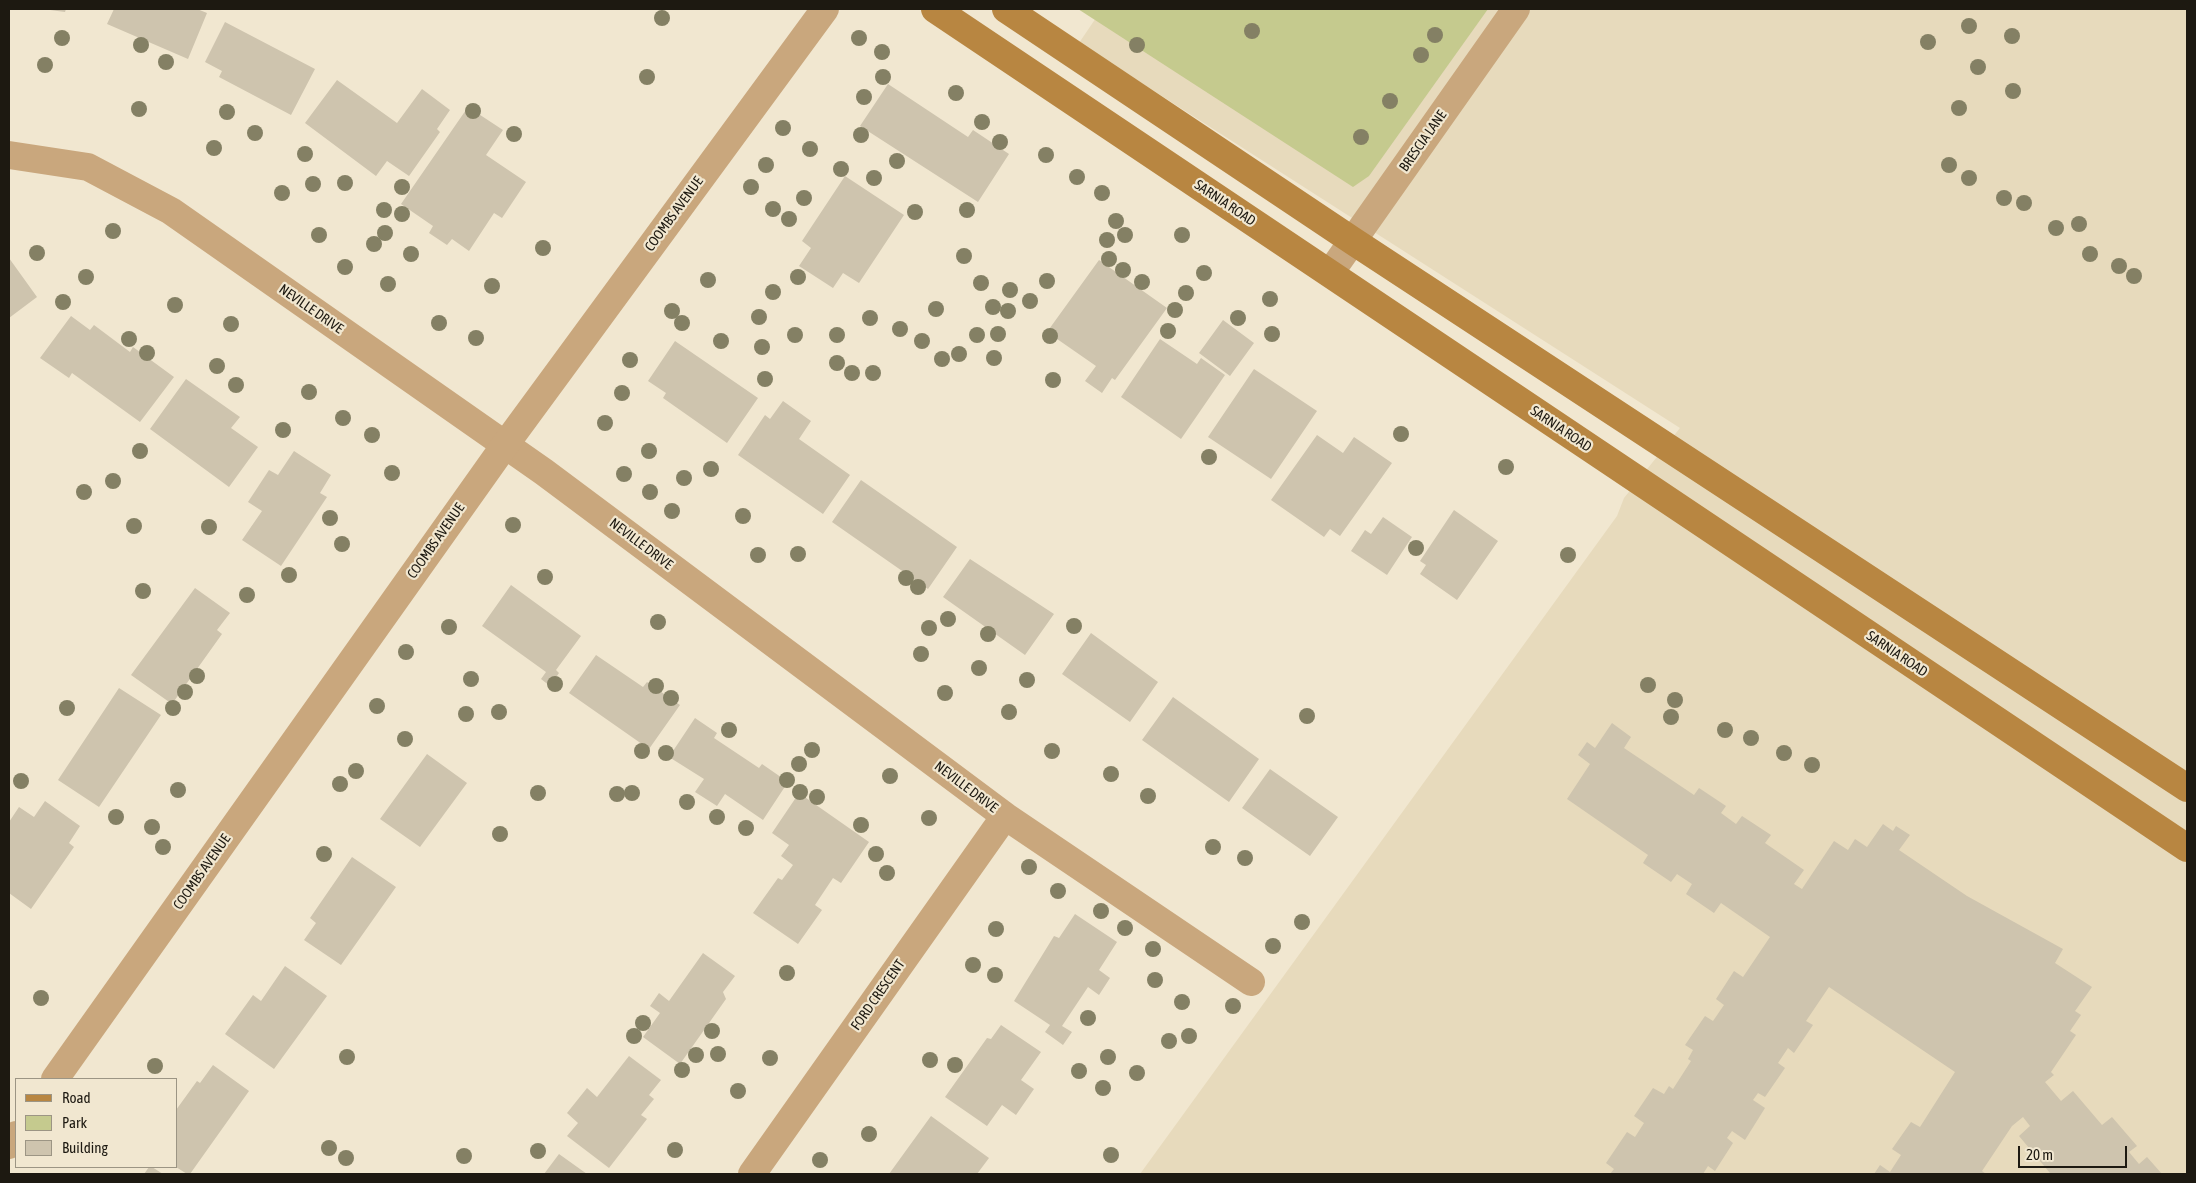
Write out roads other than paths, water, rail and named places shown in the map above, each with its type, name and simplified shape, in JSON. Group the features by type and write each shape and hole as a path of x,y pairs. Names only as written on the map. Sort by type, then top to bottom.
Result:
{"main road":[{"name":"SARNIA ROAD","path":"935,9 2187,848"},
{"path":"1006,9 1353,241 2187,788"}],"street":[{"name":"COOMBS AVENUE","path":"56,1078 505,445 825,9"},
{"name":"BRESCIA LANE","path":"1330,273 1516,9"},
{"name":"NEVILLE DRIVE","path":"9,155 88,167 171,211 505,445 1005,816 1251,982"},
{"name":"FORD CRESCENT","path":"752,1174 1005,816"}]}
